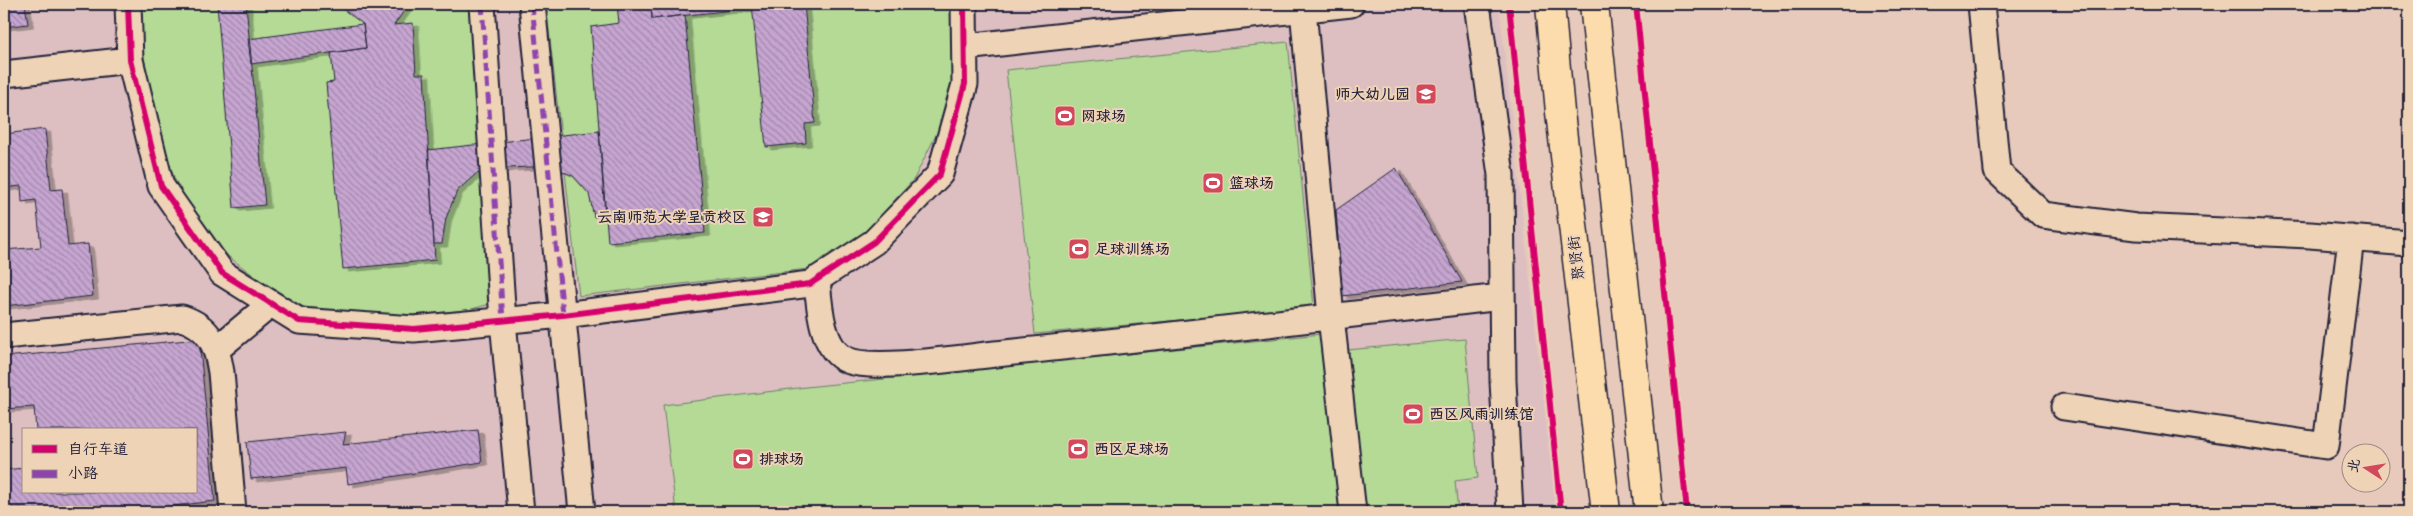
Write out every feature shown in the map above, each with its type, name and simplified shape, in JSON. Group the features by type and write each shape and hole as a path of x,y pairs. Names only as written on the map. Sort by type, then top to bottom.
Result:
{"main road":[{"name":"聚贤街","path":"1550,4 1560,112 1606,512"},
{"path":"1594,4 1648,512"}],"street":[{"path":"128,4 130,60 162,186 222,273 299,321 414,330 563,315 810,284 874,242 940,174 965,84 964,4"},
{"path":"482,4 503,321 521,512"},
{"path":"532,4 582,512"},
{"path":"965,48 1352,4"},
{"path":"1477,4 1501,175 1502,381 1510,512"},
{"path":"1981,4 1997,171 2044,215 2136,228 2350,238 2409,243"},
{"path":"1303,9 1331,317 1353,512"},
{"path":"4,74 130,60"},
{"path":"2064,407 2326,446 2350,238"},
{"path":"817,279 822,323 836,354 848,361 864,365 926,361 1502,297"},
{"path":"217,349 271,304"},
{"path":"4,336 182,318 193,322 209,336 217,349 221,372 233,512"}],"shaded area":[{"name":"云南师范大学呈贡校区","path":"4,4 1499,4 1556,512 4,512"}],"green space":[{"path":"140,4 476,4 505,300 468,310 391,317 304,307 277,293 229,257 208,234 175,180 166,156 142,46"},
{"path":"546,4 953,4 954,79 941,125 914,179 873,224 853,242 808,269 579,296"},
{"name":"篮球场","path":"1288,42 1314,307 1035,334 1006,70"},
{"name":"西区足球场","path":"1331,333 1349,512 676,512 663,405 806,387"},
{"name":"西区风雨训练馆","path":"1465,339 1478,478 1455,481 1458,512 1362,512 1347,350"}],"building":[{"path":"4,4 25,4 28,24 4,27"},
{"path":"217,4 246,4 265,205 234,208"},
{"path":"340,4 409,4 394,25 413,23 416,74 424,74 435,260 343,269 326,83 334,82 331,53 366,48 363,24 340,7"},
{"path":"617,4 651,4 652,19 685,15 705,233 608,242 591,27 619,23"},
{"path":"651,4 752,4 752,8 652,19"},
{"path":"752,4 804,4 815,123 805,124 806,143 766,147"},
{"path":"363,24 366,48 251,64 248,39"},
{"path":"45,129 51,190 62,189 68,246 88,244 93,296 4,306 4,250 41,247 36,200 22,202 21,186 4,188 4,134"},
{"path":"599,131 605,214 594,217 589,194 573,176 551,166 508,168 476,174 457,191 446,218 442,244 434,244 428,150"},
{"path":"1396,168 1462,282 1342,296 1336,210"},
{"path":"199,339 215,501 122,512 4,512 4,470 22,468 22,494 198,494 198,428 36,428 34,407 4,409 4,357"},
{"path":"478,430 482,462 348,484 346,468 251,479 247,442 346,432 343,444"}],"marked path":[{"path":"482,4 503,321"},
{"path":"532,4 563,315"}],"cycle path":[{"path":"128,4 130,60 161,186 222,273 299,321 414,329 563,315 810,284 874,242 940,174 965,84 964,4"},
{"path":"1509,4 1561,512"},
{"path":"1636,4 1687,512"}],"place":[{"name":"师大幼儿园","path":"1426,94"},
{"name":"网球场","path":"1065,116"},
{"name":"篮球场","path":"1213,183"},
{"name":"云南师范大学呈贡校区","path":"763,217"},
{"name":"足球训练场","path":"1079,249"},
{"name":"西区风雨训练馆","path":"1413,414"},
{"name":"西区足球场","path":"1078,449"},
{"name":"排球场","path":"743,459"}]}
